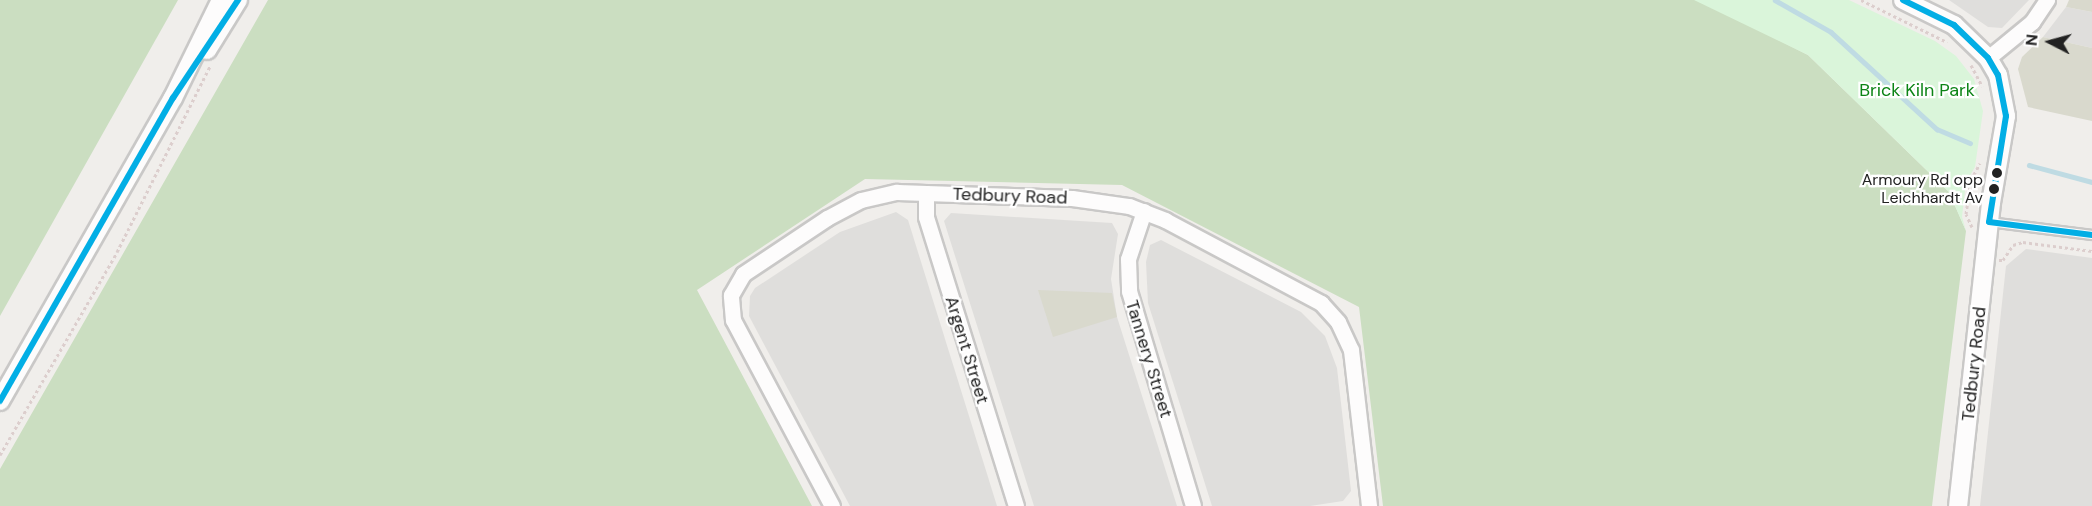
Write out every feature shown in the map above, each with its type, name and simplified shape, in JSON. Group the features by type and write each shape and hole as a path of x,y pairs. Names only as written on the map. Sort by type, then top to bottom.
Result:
{"street":[{"path":"0,402 173,98 221,0"},
{"path":"173,98 238,0"},
{"path":"1903,0 1954,25 1988,58 2032,22 2047,0"},
{"name":"Tedbury Road","path":"1958,506 1989,222 2006,116 1998,75 1988,58"},
{"name":"Tedbury Road","path":"832,506 733,320 731,295 743,274 840,210 883,194 926,193 1096,200 1144,212 1315,299 1338,322 1353,360 1369,506"},
{"name":"Argent Street","path":"926,193 926,217 1016,506"},
{"name":"Tannery Street","path":"1144,212 1128,259 1129,291 1194,506"}],"lane":[{"path":"1989,222 2092,235"}],"path":[{"path":"1861,0 1955,48"},
{"path":"0,455 127,233 213,59"},
{"path":"1966,59 1984,92"},
{"path":"1971,238 1966,214 1971,180 1982,154"},
{"path":"2003,260 2013,246 2023,242 2092,251"}],"shaded area":[{"path":"1949,0 2029,0 2002,28 1988,27"},
{"path":"2069,0 2092,0 2092,12 2066,7"},
{"path":"2066,7 2092,12 2092,48 2043,37"},
{"path":"2043,37 2092,48 2092,121 2028,107 2018,69 2022,57"},
{"path":"896,212 908,220 997,506 850,506 749,316 750,296 755,288 840,232"},
{"path":"951,213 1112,223 1118,234 1111,279 1117,317 1177,506 1034,506 944,221"},
{"path":"1161,240 1301,312 1325,336 1337,368 1351,491 1343,501 1310,506 1212,506 1148,303 1146,262 1150,245"},
{"path":"2026,249 2092,258 2092,506 1980,506 2006,266"},
{"path":"1038,290 1112,293 1117,317 1053,337"}],"green space":[{"path":"0,0 178,0 0,316"},
{"path":"268,0 1699,0 1808,55 1949,192 1966,231 1932,506 1383,506 1359,307 1122,185 865,179 697,290 812,506 0,506 0,469"},
{"name":"Brick Kiln Park","path":"1694,0 1849,0 1935,41 1956,56 1974,79 1983,111 1975,167 1966,182 1962,217 1966,231 1949,192 1808,55"}],"waterway":[{"path":"1775,0 1831,32 1937,129 1970,143"},
{"path":"2029,165 2092,182"}],"transit line":[{"path":"0,401 173,98 238,0"},
{"path":"1903,0 1954,25 1988,58 1998,75 2006,116 1989,222"},
{"path":"1989,222 2092,235"}],"place":[{"name":"Armoury Rd opp Leichhardt Av","path":"1994,189"}]}
